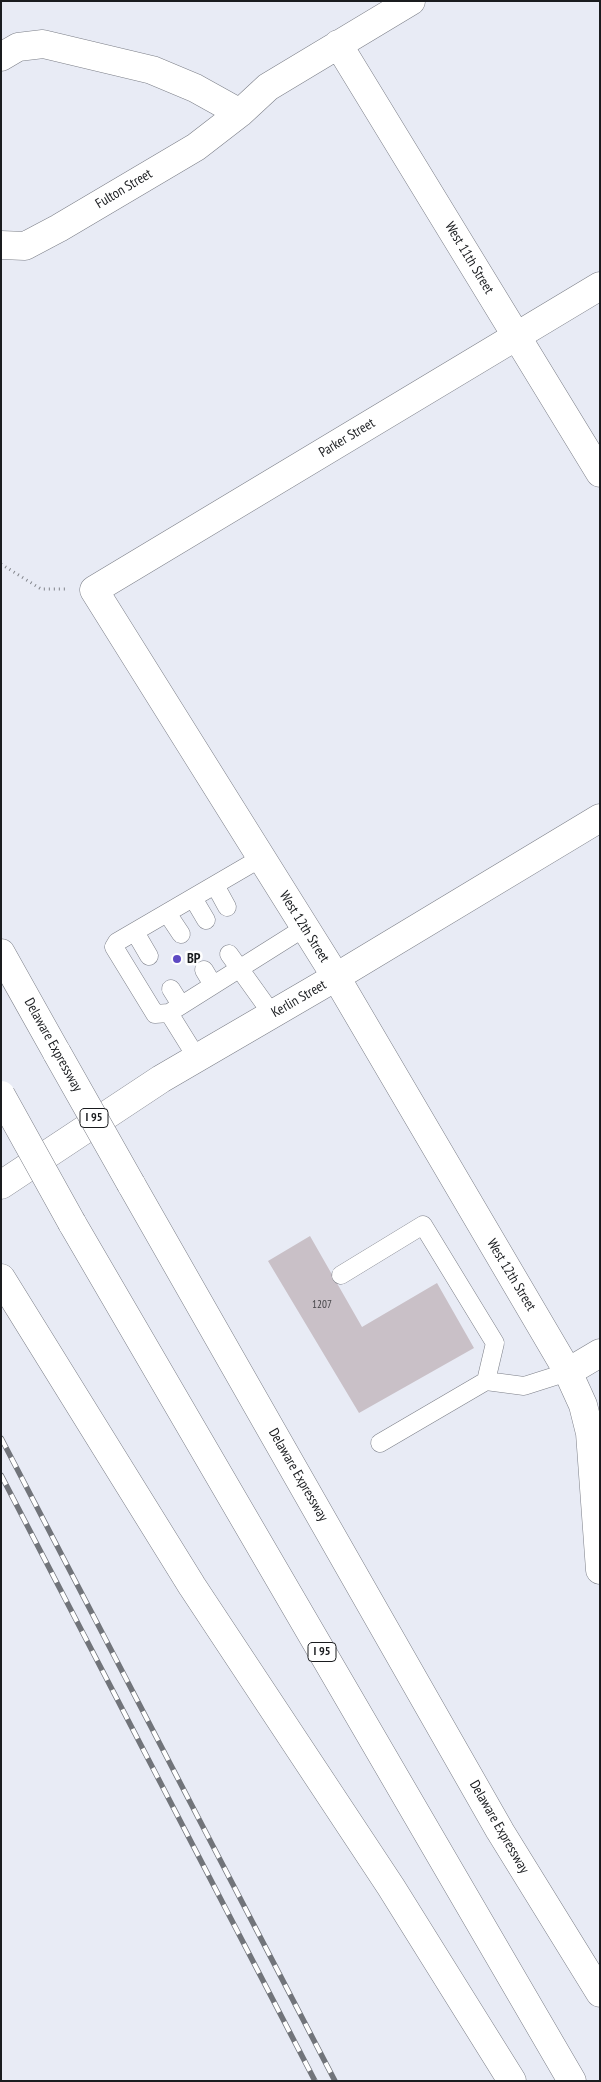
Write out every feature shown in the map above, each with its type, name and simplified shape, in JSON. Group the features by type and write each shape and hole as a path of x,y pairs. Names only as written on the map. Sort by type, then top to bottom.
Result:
{"main road":[{"name":"Fulton Street","path":"1,245 24,246 59,228 196,146 240,113 268,87 411,1"},
{"path":"1,57 18,47 43,44 152,70 195,88 240,113"},
{"name":"West 11th Street","path":"338,44 600,473"},
{"name":"Parker Street","path":"94,590 600,286"},
{"name":"West 12th Street","path":"94,590 336,977 568,1372 583,1405 590,1433 600,1570"},
{"name":"Kerlin Street","path":"1,1185 161,1079 336,977 600,818"},
{"name":"Delaware Expressway","path":"1,953 500,1831 600,1994"},
{"name":"I 95","path":"1,1095 72,1223 572,2081"},
{"path":"1,1278 192,1586 391,1888 512,2081"},
{"path":"568,1372 600,1353"}],"lane":[{"path":"261,858 117,942 114,947 155,1014 175,1009 209,978 253,950 304,928"},
{"path":"215,885 227,907"},
{"path":"193,898 206,920"},
{"path":"167,913 181,934"},
{"path":"135,932 148,956"},
{"path":"234,961 272,1014"},
{"path":"171,989 175,1009 198,1058"},
{"path":"341,1275 424,1225 495,1343 486,1381"},
{"path":"380,1444 486,1381 524,1386 568,1372"}],"path":[{"path":"1,564 42,588 94,590"}],"building":[{"path":"310,1236 362,1327 437,1283 474,1348 359,1413 268,1261"}],"railway":[{"path":"1,1438 335,2081"},
{"path":"1,1475 315,2081"}],"place":[{"name":"BP","path":"177,959"}]}
